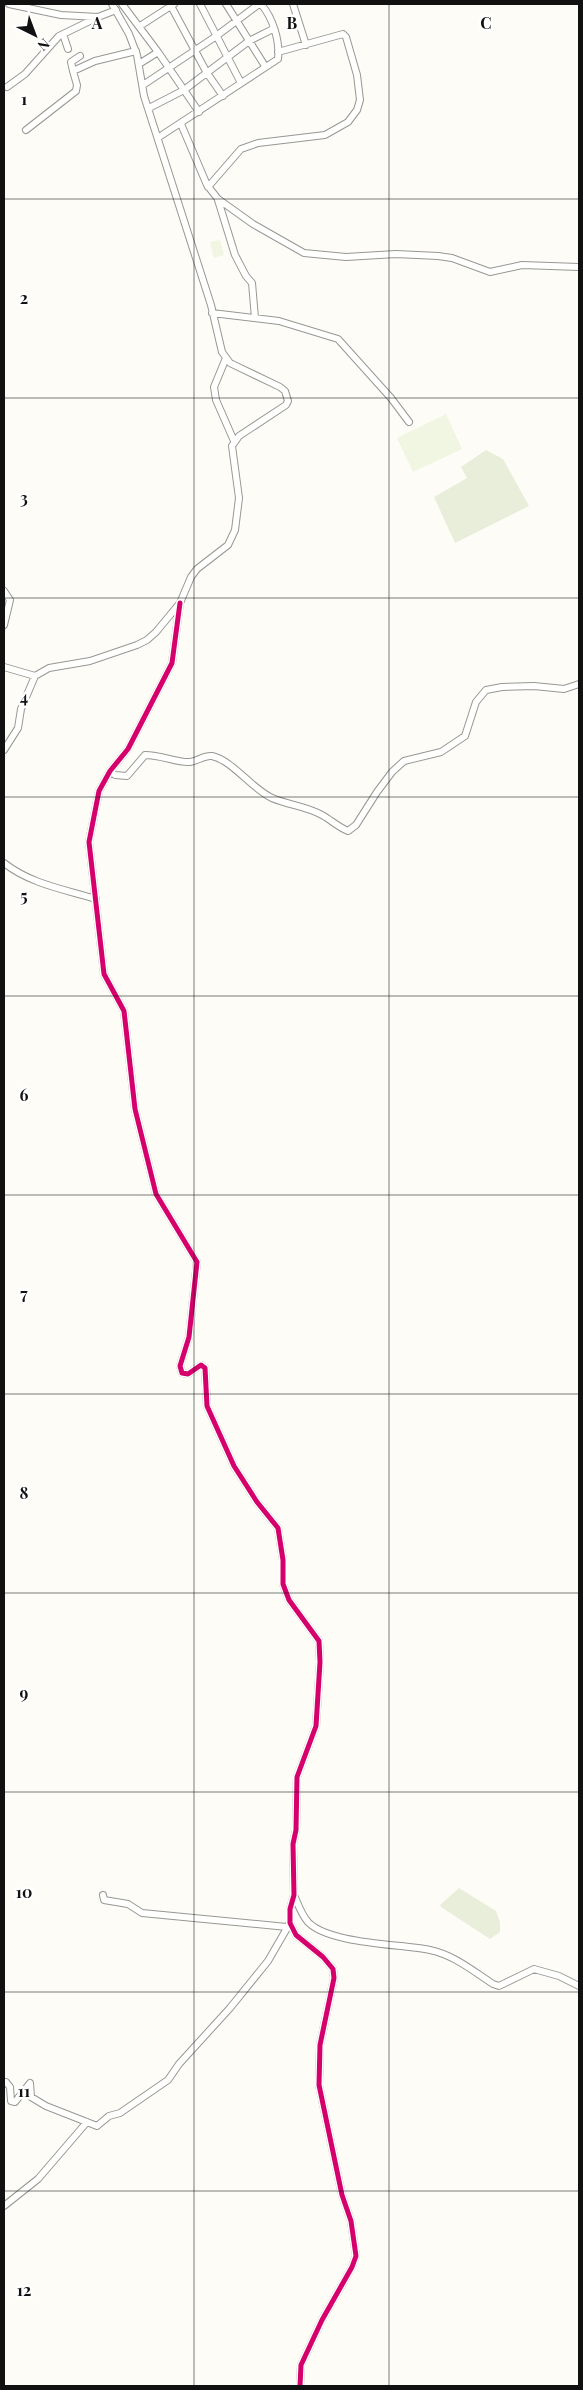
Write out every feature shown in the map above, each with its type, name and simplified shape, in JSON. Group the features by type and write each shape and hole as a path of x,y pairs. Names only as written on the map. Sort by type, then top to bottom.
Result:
{"street":[{"path":"9,4 61,15 98,17"},
{"path":"122,4 140,26 199,112"},
{"path":"200,4 215,37 241,83"},
{"path":"226,4 265,66"},
{"path":"143,85 195,51 260,4 267,11 278,42 278,59 159,137"},
{"path":"293,4 306,45"},
{"path":"140,26 170,5 207,74 223,96"},
{"path":"7,87 25,74 63,34 98,17 114,6 136,51 149,108 212,313 222,352 230,363 280,387 285,391 288,400 286,404 234,441"},
{"path":"149,108 184,90 249,41 273,29"},
{"path":"63,34 68,49"},
{"path":"208,186 241,149 258,143 325,135 348,122 357,110 360,100 357,75 346,37 343,34 278,52"},
{"path":"73,71 95,61 136,51"},
{"path":"139,64 158,52"},
{"path":"26,130 76,91 71,62 80,56"},
{"path":"181,124 208,186 218,199 253,224 304,253 346,257 396,254 438,256 452,258 490,272 522,266 579,267"},
{"path":"218,199 236,254 246,276 252,283 255,318"},
{"path":"212,313 287,323 338,339 344,343 409,422"},
{"path":"4,750 18,728 24,703 35,676 49,668 90,661 137,645 156,632 180,602 191,577 197,569 228,545 235,530 239,498 232,451 234,441 216,400 214,387 226,358"},
{"path":"4,591 10,600 4,625"},
{"path":"4,2083 6,2082 10,2087 11,2101 15,2102 30,2083 31,2097 46,2106 97,2126 109,2116 120,2113 168,2080 179,2064 230,2008 268,1961 289,1925 290,1909 294,1895 293,1844 296,1830 297,1777 316,1726 320,1662 319,1641 289,1600 283,1584 283,1560 278,1528 234,1466 207,1406 205,1368 202,1365 188,1374 182,1374 180,1366 189,1337 196,1262 156,1194 135,1109 124,1011 104,974 89,842 99,791 110,771 128,749 172,663 180,602"},
{"path":"4,667 35,676"},
{"path":"110,771 114,776 127,776 146,755 160,755 182,762 193,762 200,757 212,756 224,762 271,798 300,805 348,831 356,825 392,772 404,761 441,752 465,736 476,702 486,690 502,686 564,688 579,684"},
{"path":"4,863 17,874 39,883 96,899"},
{"path":"103,1895 104,1900 128,1904 142,1913 289,1925 333,1969 334,1978 320,2045 320,2085 342,2195 351,2221 356,2256 352,2267 322,2320 301,2365 300,2386"},
{"path":"294,1895 300,1911 309,1923 326,1933 353,1940 430,1950 450,1957 493,1984 500,1986 534,1969 559,1976 579,1986"},
{"path":"4,2206 38,2179 87,2122"}],"green space":[{"path":"220,240 224,255 214,258 210,242"},
{"path":"446,414 462,449 413,472 397,438"},
{"path":"486,450 503,459 529,506 455,543 434,497 467,478 461,467"},
{"path":"459,1888 496,1911 500,1922 500,1932 490,1939 441,1907 440,1905"}],"cycle path":[{"path":"180,603 172,663 128,749 110,771 99,791 89,842 104,974 124,1011 135,1109 156,1194 197,1262 189,1337 180,1366 182,1373 188,1374 201,1365 205,1368 207,1406 234,1466 257,1502 278,1528 283,1560 283,1584 289,1600 319,1641 320,1662 316,1726 297,1777 296,1830 293,1844 294,1895 290,1909 290,1923 296,1935 323,1957 333,1969 334,1978 320,2045 319,2085 342,2195 351,2221 356,2256 352,2267 322,2320 301,2365 300,2386"}]}
